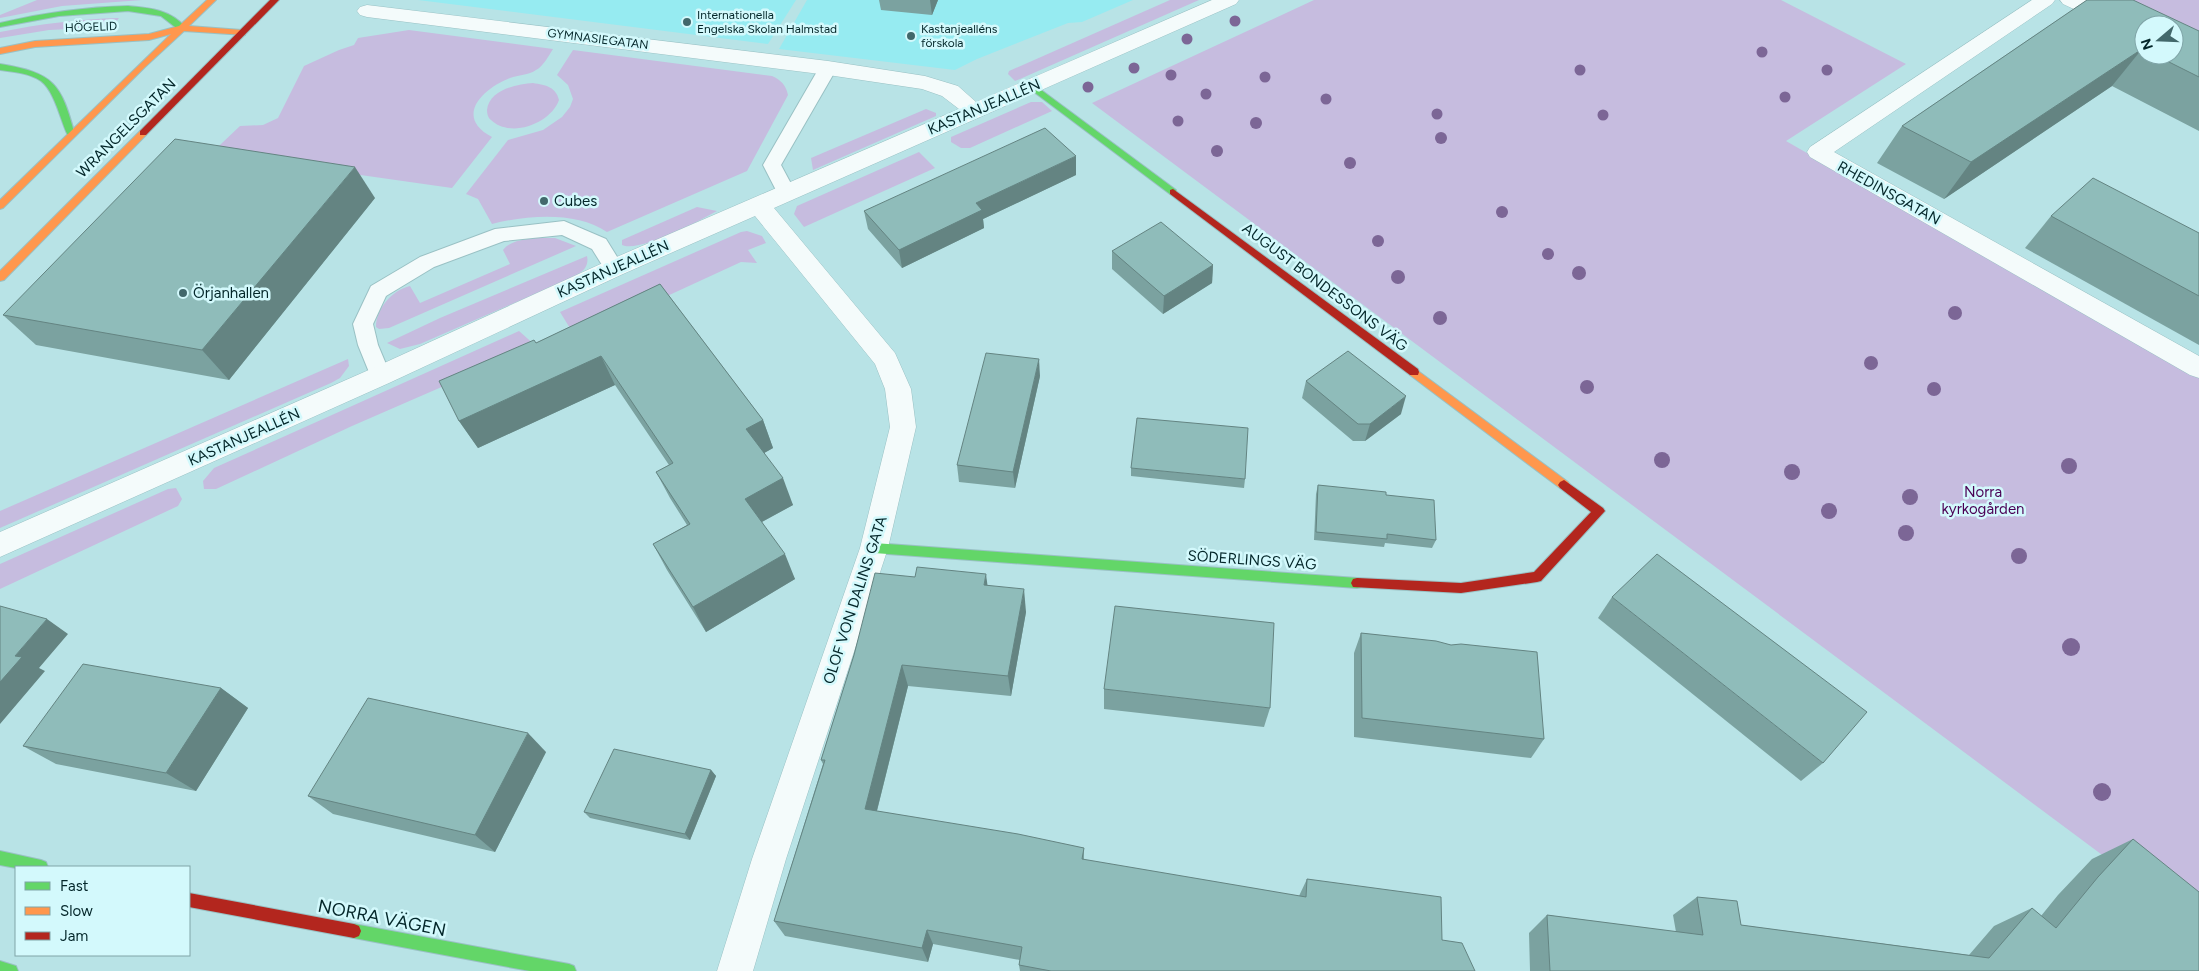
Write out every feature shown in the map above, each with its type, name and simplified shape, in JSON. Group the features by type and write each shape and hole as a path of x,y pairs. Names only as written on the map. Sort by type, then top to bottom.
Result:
{"main road":[{"path":"0,206 212,0"},
{"name":"WRANGELSGATAN","path":"0,277 275,0"},
{"name":"HÖGELID","path":"0,25 47,15 134,10 165,14 182,28"},
{"name":"HÖGELID","path":"0,52 34,44 149,37 182,28 242,33"},
{"path":"0,67 35,73 52,84 58,95 71,135"},
{"name":"AUGUST BONDESSONS VÄG","path":"1033,87 1599,511"},
{"name":"SÖDERLINGS VÄG","path":"874,548 1373,584 1461,588 1537,577 1599,511"},
{"path":"0,858 36,866"},
{"name":"NORRA VÄGEN","path":"190,900 569,971"},
{"path":"0,968 11,971"}],"street":[{"name":"KASTANJEALLÉN","path":"0,545 380,376 614,268 1229,0"},
{"name":"RHEDINSGATAN","path":"2045,0 1818,152 2199,368"},
{"path":"2070,0 2134,31"},
{"name":"GYMNASIEGATAN","path":"367,10 828,68 925,83 950,90 974,111"},
{"name":"OLOF VON DALINS GATA","path":"735,971 769,859 874,548 903,427 898,388 886,360 759,205"}],"lane":[{"path":"787,192 772,165 828,68"},
{"path":"380,376 368,345 363,324 378,291 427,262 502,234 564,228 599,244 614,268"}],"shaded area":[{"name":"Internationella Engelska Skolan Halmstad","path":"418,0 796,0 768,44"},
{"name":"Kastanjealléns förskola","path":"807,0 1133,0 1082,22 1068,23 977,59 955,70 779,49"}],"green space":[{"path":"37,0 142,0 62,6 0,18 0,15"},
{"path":"1170,0 1199,0 1015,81 1008,74 1009,71"},
{"name":"Norra kyrkogården","path":"1314,0 1781,0 1906,64 1786,141 2199,378 2199,927 1092,103"},
{"path":"2125,0 2199,0 2199,34 2184,27 2184,15 2158,15"},
{"path":"119,18 112,27 49,30 0,38 0,32 74,21"},
{"path":"409,30 553,49 539,68 500,83 482,96 476,104 474,112 475,121 481,129 492,137 452,188 262,161 202,162 240,126 263,125 278,118 304,66 354,45 358,38"},
{"path":"573,50 772,76 783,83 788,95 747,171 607,232 595,225 567,218 521,218 492,224 478,199 466,194 508,140 543,130 562,117 570,107 573,99 568,85 557,75"},
{"path":"533,83 550,87 558,96 559,100 555,108 548,116 530,126 519,128 499,126 489,118 487,110 489,103 498,93 519,85"},
{"path":"1031,102 1042,102 1052,111 970,148 961,148 951,142 951,137"},
{"path":"926,109 936,113 936,116 813,170 811,158"},
{"path":"919,152 935,168 804,227 794,214 797,206"},
{"path":"697,207 717,211 669,235 641,244 622,245 622,240"},
{"path":"747,231 762,236 766,243 748,250 757,263 741,262 576,338 560,312 741,232"},
{"path":"533,238 555,238 576,246 389,328 379,329 376,327 379,314 386,301 403,288 410,286 420,303 510,264 503,250 513,243"},
{"path":"587,256 587,265 575,276 420,344 400,349 387,343 440,318"},
{"path":"519,331 536,346 352,426 216,489 204,489 203,481 214,468"},
{"path":"348,359 349,366 340,378 331,383 0,528 0,511"},
{"path":"176,488 182,499 178,506 0,589 0,564 168,489"}],"building":[{"path":"2087,0 2133,0 2165,15 2134,15 2134,54 1971,162 1902,126"},
{"path":"2184,24 2199,31 2199,77 2175,65 2184,65"},
{"path":"1045,128 1076,156 976,203 982,210 899,250 864,211"},
{"path":"175,139 355,167 202,350 3,315"},
{"path":"2093,178 2199,233 2199,296 2051,216"},
{"path":"1161,222 1213,265 1164,296 1112,251"},
{"path":"660,284 763,420 746,429 783,478 745,499 785,554 693,607 653,544 690,524 656,472 673,463 601,356 459,421 439,381 534,340 536,343"},
{"path":"1348,351 1406,396 1370,424 1358,424 1306,381"},
{"path":"986,353 1039,359 1013,472 957,465"},
{"path":"1137,418 1248,428 1245,479 1131,468"},
{"path":"1318,485 1386,492 1386,495 1434,500 1436,540 1387,534 1387,539 1316,532"},
{"path":"1657,554 1867,712 1823,763 1612,597"},
{"path":"917,567 986,574 984,585 1024,589 1008,676 902,665 865,809 1018,834 1084,848 1082,859 1306,897 1307,879 1441,897 1442,940 1462,943 1475,971 1051,971 1019,965 1022,947 927,930 922,948 774,921 825,760 821,760 854,655 875,573 915,577"},
{"path":"0,606 47,619 15,656 22,657 0,682"},
{"path":"1115,606 1274,623 1270,708 1104,689"},
{"path":"1361,633 1436,641 1451,645 1461,644 1537,652 1544,739 1362,718"},
{"path":"83,664 221,688 166,773 23,746"},
{"path":"368,698 528,733 475,835 308,796"},
{"path":"614,749 711,770 685,834 584,812"},
{"path":"2133,839 2199,892 2199,971 1550,971 1547,915 1703,935 1697,897 1737,901 1741,925 1989,958 2032,908 2056,928 2098,877"}],"traffic: fast":[{"path":"0,25 59,14 106,9 128,9 148,10 164,14 182,28"},
{"path":"0,67 32,74 43,78 51,85 62,104 71,135"},
{"path":"1033,87 1173,192"},
{"path":"874,548 1357,583"},
{"path":"0,858 36,866"},
{"path":"354,931 569,971"},
{"path":"0,968 11,971"}],"traffic: slow":[{"path":"0,206 142,65 212,0"},
{"path":"0,51 35,44 149,37 182,28 242,33"},
{"path":"0,277 143,133"},
{"path":"1414,372 1564,485"}],"traffic: jam":[{"path":"143,133 275,0"},
{"path":"1173,192 1414,372"},
{"path":"1357,583 1461,588 1537,577 1599,511 1564,485"},
{"path":"190,900 354,931"}],"place":[{"name":"Internationella Engelska Skolan Halmstad","path":"687,22"},
{"name":"Kastanjealléns förskola","path":"911,36"},
{"name":"Cubes","path":"544,201"},
{"name":"Örjanhallen","path":"183,293"}]}
